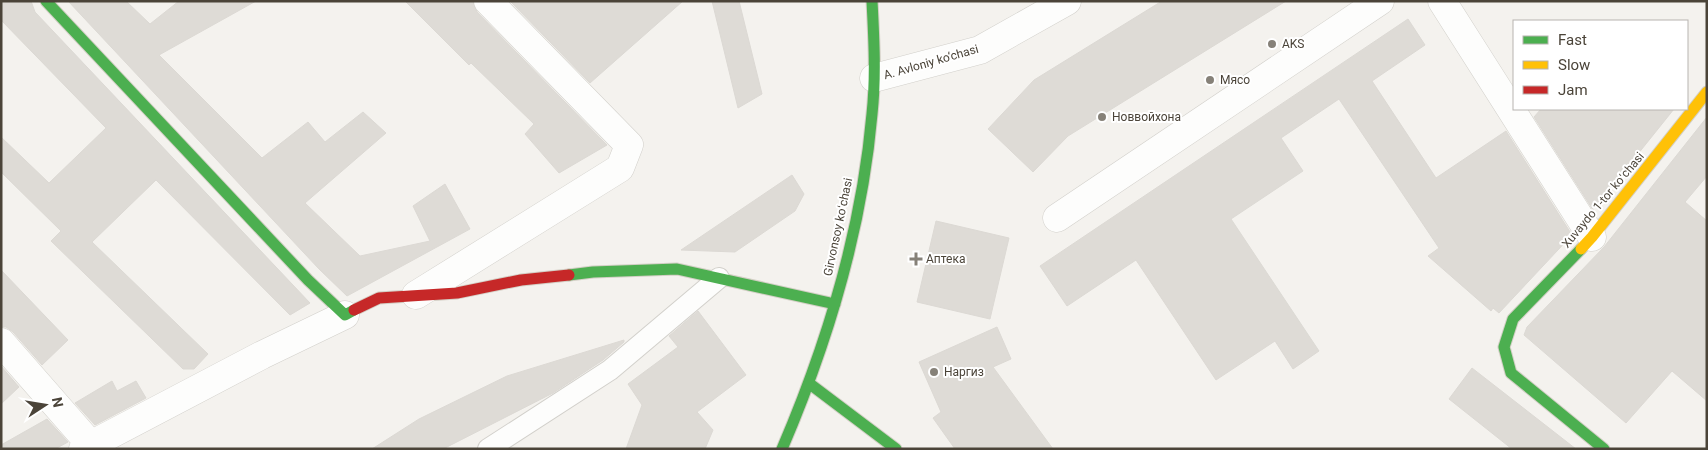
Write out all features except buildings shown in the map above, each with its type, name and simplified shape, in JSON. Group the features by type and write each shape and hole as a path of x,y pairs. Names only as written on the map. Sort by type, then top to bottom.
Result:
{"street":[{"path":"46,1 308,280 345,315"},
{"path":"416,295 620,168 629,145 488,1"},
{"name":"Girvonsoy koʻchasi","path":"782,449 810,384 835,304 861,194 870,136 874,78 872,1"},
{"name":"A. Avloniy ko‘chasi","path":"874,78 980,50 1066,1"},
{"path":"1057,218 1380,1"},
{"path":"1442,1 1592,238"},
{"name":"Xuvaydo 1-tor koʻchasi","path":"1604,449 1511,373 1504,347 1513,319 1592,238 1707,92"},
{"path":"1,342 87,447 262,355 379,298 457,293 521,280 593,272 677,269 835,304"},
{"path":"810,384 896,449"}],"lane":[{"path":"488,449 610,370 719,278"}],"traffic: fast":[{"path":"46,1 308,280 345,315 354,310"},
{"path":"782,449 814,369 828,327 851,243 860,200 867,157 874,86 872,1"},
{"path":"1581,249 1513,319 1504,347 1511,373 1604,449"},
{"path":"569,275 593,272 677,269 835,304"},
{"path":"810,384 896,449"}],"traffic: slow":[{"path":"1581,249 1707,92"}],"traffic: jam":[{"path":"354,310 379,298 457,293 521,280 569,275"}],"place":[{"name":"AKS","path":"1272,44"},
{"name":"Мясо","path":"1210,80"},
{"name":"Новвойхона","path":"1102,117"},
{"name":"Аптека","path":"916,259"},
{"name":"Наргиз","path":"934,372"}]}
